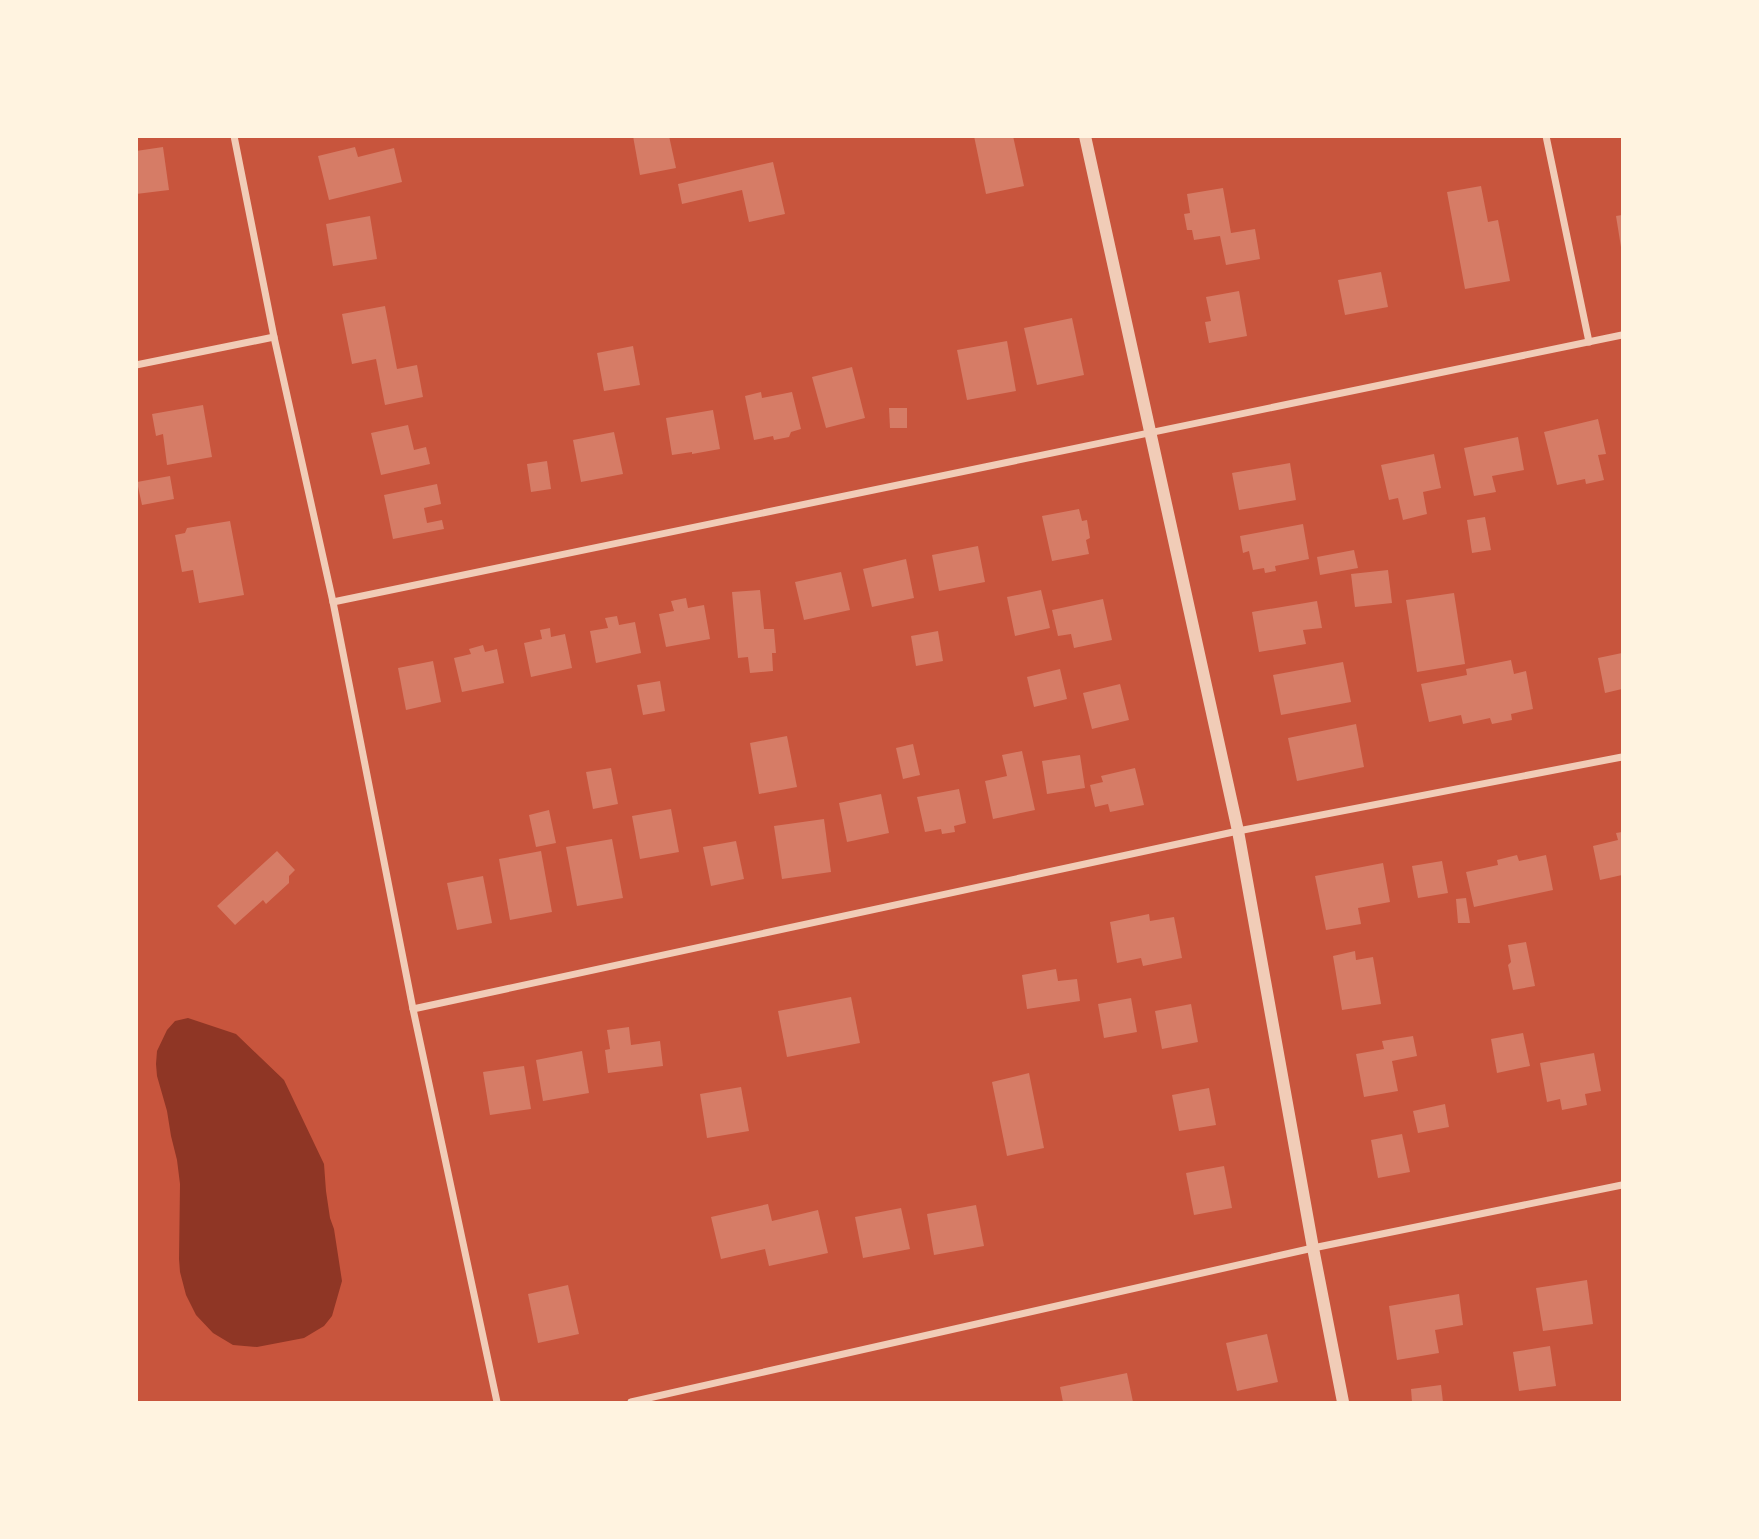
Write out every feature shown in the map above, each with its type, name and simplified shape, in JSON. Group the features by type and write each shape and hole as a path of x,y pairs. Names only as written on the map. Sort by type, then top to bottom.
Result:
{"street":[{"path":"234,136 274,337 333,602 413,1009 497,1402"},
{"path":"1085,136 1238,831 1343,1402"},
{"path":"1546,136 1589,342"},
{"path":"333,602 1622,335"},
{"path":"136,365 274,337"},
{"path":"413,1009 1238,831 1622,757"},
{"path":"631,1402 1313,1248 1622,1185"}],"shaded area":[{"path":"188,1018 236,1034 284,1080 324,1164 330,1218 342,1281 332,1316 324,1326 304,1338 257,1347 233,1345 213,1333 196,1315 186,1295 179,1259 180,1184 177,1160 156,1064 157,1051 167,1030 175,1021"}],"building":[{"path":"633,136 669,136 676,168 640,175"},
{"path":"974,136 1013,136 1024,186 986,194"},
{"path":"163,147 169,190 136,194 136,151"},
{"path":"355,147 358,157 394,148 402,182 329,200 318,156"},
{"path":"773,162 785,214 749,222 742,190 682,204 678,184"},
{"path":"1481,186 1488,222 1498,220 1510,281 1465,289 1447,192"},
{"path":"1223,188 1231,233 1255,229 1260,259 1226,265 1220,236 1194,240 1192,230 1187,230 1184,214 1190,213 1187,194"},
{"path":"1622,215 1622,247 1621,247 1616,216"},
{"path":"370,216 377,259 333,266 326,224"},
{"path":"1381,272 1388,307 1345,315 1338,280"},
{"path":"1239,291 1247,336 1209,343 1205,322 1211,321 1206,297"},
{"path":"385,306 397,369 417,365 423,397 385,405 376,359 352,364 342,314"},
{"path":"1072,318 1084,375 1037,385 1024,328"},
{"path":"1007,341 1016,391 967,400 957,350"},
{"path":"633,346 640,385 604,391 597,353"},
{"path":"852,367 865,418 826,428 812,377"},
{"path":"761,392 762,398 792,392 801,429 791,432 789,437 774,440 773,436 754,440 745,396"},
{"path":"203,405 212,457 167,465 163,434 156,436 152,414"},
{"path":"889,408 907,408 907,428 890,428"},
{"path":"713,410 720,449 672,455 666,418"},
{"path":"1598,419 1606,454 1598,455 1604,480 1586,484 1585,479 1557,485 1544,432"},
{"path":"408,425 414,450 426,447 430,464 381,475 371,433"},
{"path":"614,432 623,474 581,482 573,440"},
{"path":"1518,437 1524,470 1492,476 1496,492 1474,496 1464,448"},
{"path":"1434,454 1441,488 1423,492 1427,514 1403,520 1398,498 1389,500 1381,465"},
{"path":"547,461 551,489 531,492 527,464"},
{"path":"1290,463 1296,500 1239,510 1232,473"},
{"path":"170,476 174,499 142,505 137,482"},
{"path":"437,484 441,504 424,508 427,523 442,520 444,529 393,539 384,495"},
{"path":"1079,509 1082,521 1087,520 1090,538 1086,540 1089,554 1052,561 1042,516"},
{"path":"1485,517 1491,550 1472,553 1467,520"},
{"path":"230,521 244,595 199,603 193,570 182,572 175,535 185,533 187,528"},
{"path":"1303,524 1309,559 1275,566 1276,571 1265,573 1264,568 1253,570 1249,551 1243,553 1240,536"},
{"path":"978,546 985,582 939,591 932,555"},
{"path":"1354,550 1358,568 1320,575 1317,557"},
{"path":"906,559 914,598 872,607 863,569"},
{"path":"1388,570 1392,603 1355,607 1351,574"},
{"path":"841,572 850,610 804,620 795,582"},
{"path":"760,590 764,629 774,629 776,653 772,653 773,671 750,673 748,657 738,658 732,592"},
{"path":"1041,590 1050,628 1015,636 1007,597"},
{"path":"1454,593 1465,664 1417,672 1406,600"},
{"path":"686,598 688,608 704,605 710,639 666,647 659,614 674,611 671,601"},
{"path":"1103,599 1112,640 1074,648 1071,634 1058,636 1052,610"},
{"path":"1317,601 1322,628 1303,630 1306,644 1259,652 1252,612"},
{"path":"617,616 619,625 635,622 641,653 596,663 590,631 608,628 605,618"},
{"path":"550,628 551,637 565,634 572,668 531,677 524,643 542,639 540,630"},
{"path":"938,631 943,661 916,666 911,636"},
{"path":"483,645 485,652 497,649 504,683 462,692 454,658 471,654 469,649"},
{"path":"1622,653 1622,689 1605,693 1598,658"},
{"path":"1511,660 1514,674 1526,671 1533,709 1511,714 1512,720 1492,724 1490,718 1463,724 1461,715 1429,722 1421,684 1467,675 1466,669"},
{"path":"433,661 441,702 406,710 398,668"},
{"path":"1343,662 1351,702 1281,715 1273,675"},
{"path":"1060,669 1067,699 1034,707 1027,677"},
{"path":"660,681 665,711 643,715 637,685"},
{"path":"1120,684 1129,720 1092,729 1083,693"},
{"path":"1356,724 1364,767 1297,781 1288,738"},
{"path":"787,736 797,787 759,794 750,743"},
{"path":"913,744 920,775 903,779 896,748"},
{"path":"1022,751 1035,810 993,819 985,781 1007,776 1002,755"},
{"path":"1080,755 1085,788 1047,794 1042,761"},
{"path":"611,768 618,804 593,809 586,772"},
{"path":"1135,768 1144,805 1110,812 1108,804 1095,807 1090,785 1103,782 1101,776"},
{"path":"959,789 966,823 954,826 955,832 942,834 941,829 925,832 917,797"},
{"path":"881,794 889,833 847,842 839,803"},
{"path":"671,809 679,852 640,859 632,816"},
{"path":"549,810 556,843 536,847 529,815"},
{"path":"824,819 831,872 782,879 774,826"},
{"path":"1622,832 1622,875 1600,880 1593,846 1618,840 1616,833"},
{"path":"612,839 623,898 577,906 566,847"},
{"path":"736,841 744,879 711,886 703,847"},
{"path":"277,851 295,870 289,876 289,883 266,904 263,900 235,925 217,906"},
{"path":"541,851 552,912 510,920 499,859"},
{"path":"1517,855 1519,861 1546,855 1553,890 1474,907 1466,872 1498,865 1497,860"},
{"path":"1442,861 1448,893 1418,898 1412,866"},
{"path":"1383,863 1390,902 1358,908 1361,924 1326,930 1315,876"},
{"path":"483,876 492,923 457,930 447,883"},
{"path":"1466,898 1470,923 1458,923 1456,899"},
{"path":"1149,914 1150,921 1174,917 1182,958 1143,966 1141,958 1117,963 1110,922"},
{"path":"1526,942 1535,986 1513,990 1508,965 1511,962 1508,945"},
{"path":"1355,951 1356,960 1373,957 1381,1004 1342,1010 1333,956"},
{"path":"1056,969 1058,981 1077,979 1080,1001 1027,1009 1022,975"},
{"path":"851,997 860,1043 787,1057 778,1011"},
{"path":"1131,998 1137,1032 1104,1038 1098,1004"},
{"path":"1191,1004 1198,1042 1162,1049 1155,1011"},
{"path":"629,1027 631,1045 660,1041 663,1066 608,1073 605,1050 610,1049 607,1030"},
{"path":"1523,1033 1530,1066 1497,1073 1491,1039"},
{"path":"1413,1036 1417,1056 1392,1061 1398,1091 1364,1097 1356,1054 1384,1049 1382,1041"},
{"path":"582,1051 589,1093 543,1101 536,1060"},
{"path":"1594,1053 1601,1091 1585,1094 1587,1105 1562,1110 1560,1099 1547,1102 1540,1063"},
{"path":"524,1066 531,1109 490,1115 483,1072"},
{"path":"1029,1073 1044,1148 1007,1156 992,1082"},
{"path":"741,1087 749,1131 707,1138 700,1094"},
{"path":"1209,1088 1216,1125 1179,1131 1172,1095"},
{"path":"1445,1104 1449,1127 1418,1133 1413,1111"},
{"path":"1402,1134 1410,1172 1378,1178 1371,1140"},
{"path":"1224,1166 1232,1208 1194,1215 1186,1173"},
{"path":"768,1204 772,1221 818,1210 828,1253 769,1266 765,1249 721,1259 711,1217"},
{"path":"976,1205 984,1246 934,1255 927,1214"},
{"path":"901,1208 910,1249 863,1258 855,1217"},
{"path":"1587,1280 1593,1324 1543,1331 1536,1288"},
{"path":"568,1285 579,1334 538,1343 528,1294"},
{"path":"1459,1294 1463,1325 1435,1330 1439,1353 1397,1360 1389,1306"},
{"path":"1267,1334 1278,1382 1237,1391 1226,1343"},
{"path":"1550,1346 1556,1386 1519,1391 1513,1352"},
{"path":"1127,1373 1133,1402 1063,1402 1060,1387"},
{"path":"1441,1385 1443,1402 1412,1402 1411,1389"}]}
